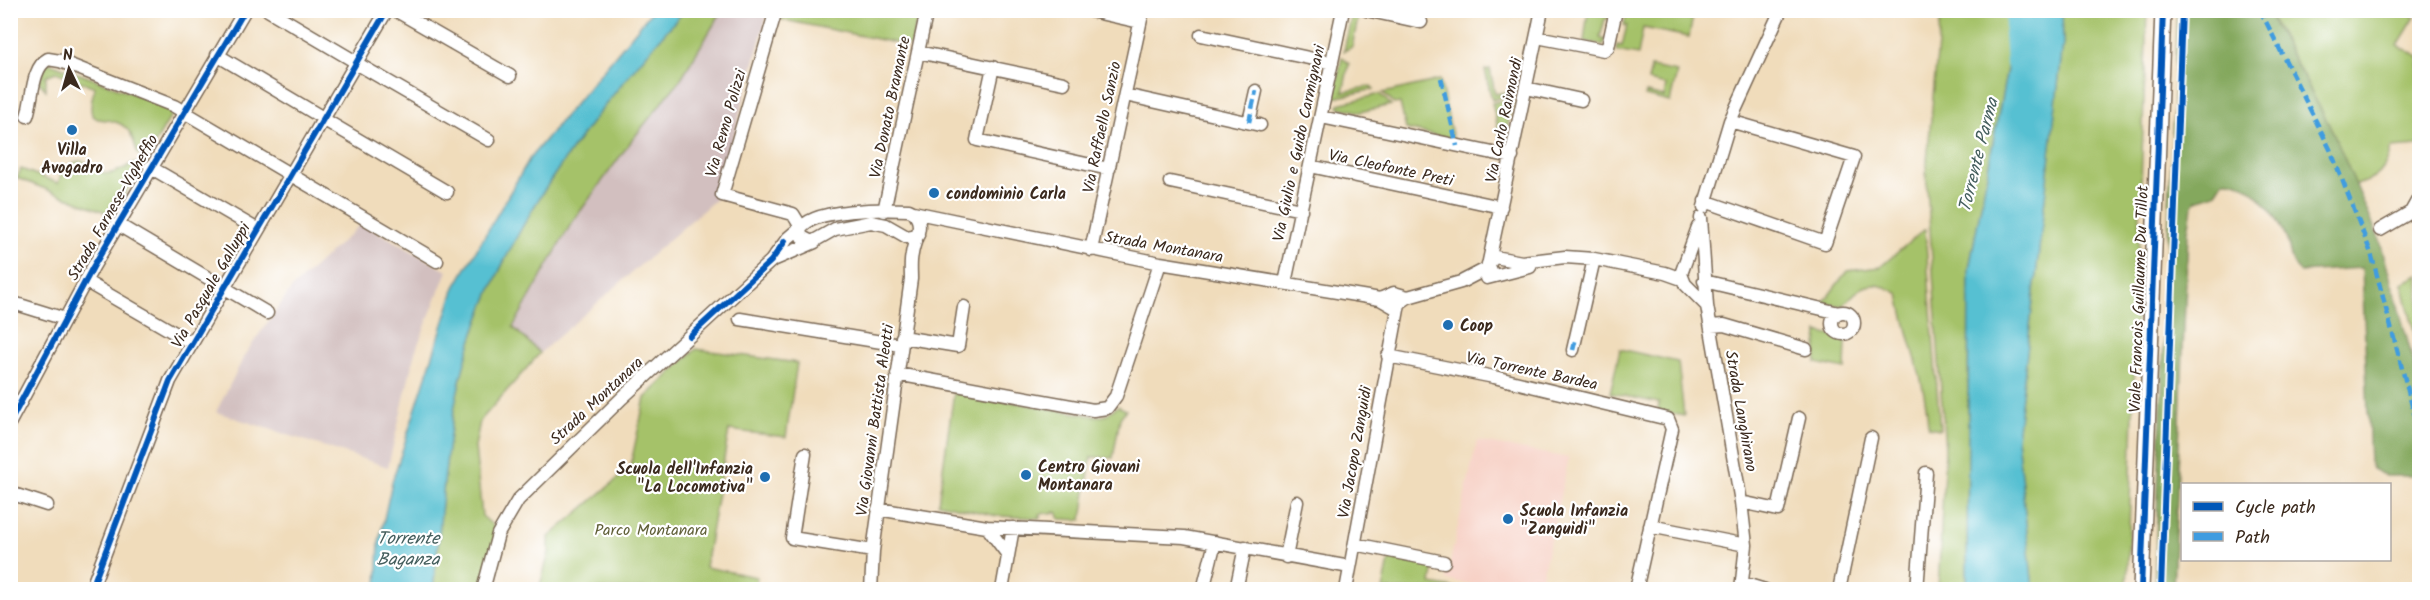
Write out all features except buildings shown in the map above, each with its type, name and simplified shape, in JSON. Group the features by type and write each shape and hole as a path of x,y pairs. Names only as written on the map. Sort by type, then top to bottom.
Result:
{"main road":[{"name":"Viale Francois Guillaume Du Tillot","path":"2140,590 2163,10"}],"street":[{"name":"Strada Farnese-Vigheffio","path":"10,422 117,224 245,10"},
{"path":"268,10 489,140"},
{"name":"Via Pasquale Galluppi","path":"91,590 128,496 164,394 224,287 387,10"},
{"path":"395,10 510,76"},
{"name":"Via Remo Polizzi","path":"776,10 722,195 793,214 801,227"},
{"name":"Via Donato Bramante","path":"884,211 927,10"},
{"path":"1086,10 1142,16"},
{"name":"Via Giulio e Guido Carmignani","path":"1285,283 1343,10"},
{"path":"1366,10 1420,22"},
{"name":"Via Carlo Raimondi","path":"1497,266 1496,236 1501,207 1542,10"},
{"path":"1536,37 1602,50 1608,47 1616,10"},
{"name":"Strada Langhirano","path":"1707,306 1685,274 1730,121 1781,10"},
{"name":"Via Raffaello Sanzio","path":"1091,250 1142,16"},
{"path":"1202,35 1332,63"},
{"path":"918,52 1064,83"},
{"path":"217,56 447,192"},
{"path":"27,116 41,66 50,59 183,111 436,261"},
{"path":"993,68 977,140 1109,169"},
{"path":"1526,88 1581,100"},
{"path":"1125,95 1255,123 1256,91"},
{"path":"1320,117 1512,158"},
{"path":"1706,201 1825,243 1854,157 1730,121"},
{"name":"Via Cleofonte Preti","path":"1310,166 1501,207"},
{"path":"150,167 258,230"},
{"path":"1170,182 1301,210"},
{"path":"2380,230 2411,212 2419,198"},
{"name":"Strada Montanara","path":"483,590 498,534 518,500 622,398 771,261 785,242 801,227 816,219 850,210 913,212 1160,263 1394,300 1461,282 1481,280 1497,266 1557,258 1594,259 1665,273 1685,274"},
{"path":"913,212 919,222 919,232"},
{"name":"Strada Langhirano","path":"1701,218 1707,274 1704,281 1707,306 1741,502 1746,545 1742,586"},
{"name":"Strada Montanara","path":"771,261 816,241 835,229 871,222 885,225 907,237 944,219"},
{"path":"117,224 267,313"},
{"path":"801,227 802,237 816,241"},
{"name":"Via Giovanni Battista Aleotti","path":"871,590 878,509 911,279 911,256 919,232"},
{"name":"Via Giovanni Battista Aleotti","path":"900,235 911,256"},
{"path":"1574,344 1594,259"},
{"path":"1705,266 1699,261 1685,274 1698,286 1704,281 1839,312"},
{"path":"897,374 1093,410 1107,408 1116,396 1160,263"},
{"path":"85,281 192,343"},
{"name":"Via Jacopo Zanguidi","path":"1346,590 1395,320 1394,300"},
{"path":"10,302 65,319"},
{"path":"740,319 901,341 958,346 964,307"},
{"name":"Strada Langhirano","path":"1711,326 1724,325 1806,349"},
{"name":"Via Torrente Bardea","path":"1388,356 1504,380 1668,419 1672,429 1650,526"},
{"name":"Strada Langhirano","path":"1741,502 1778,510 1799,418"},
{"path":"1839,590 1871,438"},
{"path":"805,454 792,538 873,551"},
{"path":"1917,590 1926,473"},
{"path":"10,493 47,506"},
{"path":"1286,557 1297,502"},
{"path":"878,509 987,527 1184,537 1350,567"},
{"path":"1636,590 1650,526 1746,545"},
{"path":"987,527 1008,555"},
{"path":"1002,590 1013,528"},
{"path":"1203,590 1215,542"},
{"path":"1355,544 1444,562"},
{"path":"1240,589 1245,547"},
{"path":"1742,586 1765,590"}],"shaded area":[{"path":"722,11 768,11 717,198 540,353 513,327 571,225 632,140 680,80"},
{"path":"362,223 447,271 415,352 388,467 216,412 246,353 292,288"},
{"name":"Scuola Infanzia \"Zanguidi\"","path":"1477,441 1569,458 1539,589 1497,589 1446,580"}],"green space":[{"path":"1623,10 1694,11 1689,37 1643,28 1638,55 1616,51 1617,45 1622,46 1627,25 1624,25 1626,16 1622,15"},
{"path":"684,11 722,11 680,80 632,140 571,224 513,327 540,353 480,421 475,447 482,516 503,534 488,589 433,590 455,403 476,326 497,276 550,181 581,136 614,93"},
{"path":"782,11 919,11 911,46 779,19"},
{"path":"1588,11 1610,11 1608,19 1605,19 1600,38 1606,40 1603,45 1584,41"},
{"path":"1941,11 2018,11 1969,269 1967,589 1938,590 1945,449 1926,172"},
{"path":"2062,11 2147,11 2127,589 2033,590 2017,438 2063,43"},
{"path":"2177,11 2267,11 2333,132 2380,241 2419,382 2419,476 2386,476 2372,469 2370,463 2362,268 2300,272 2292,260 2282,229 2270,209 2244,185 2224,180 2215,194 2196,200 2192,207 2188,232 2173,589 2154,590"},
{"path":"2268,11 2401,11 2415,17 2398,45 2419,57 2419,146 2391,148 2380,173 2370,180 2355,185 2333,132"},
{"path":"1352,13 1359,14 1352,47 1344,51"},
{"path":"1342,57 1349,64 1343,92 1371,86 1374,89 1334,98"},
{"path":"47,62 175,109 147,157 138,154 126,128 118,123 93,116 91,102 95,87 56,72 46,76 46,90 39,82"},
{"path":"1651,67 1677,72 1670,102 1645,96 1646,93 1664,97 1666,85 1648,81"},
{"path":"1490,69 1495,94 1516,90 1515,93 1492,100 1485,70"},
{"path":"1440,80 1453,139 1406,129 1400,103 1394,104 1383,93"},
{"path":"1380,94 1391,105 1360,112 1338,107 1339,104"},
{"path":"1504,100 1513,101 1503,149 1492,103"},
{"path":"78,161 86,162 105,173 120,170 133,163 142,164 113,215 17,178 21,169 58,183 64,167"},
{"path":"1925,229 1940,429 1928,427 1924,393 1899,294 1875,285 1862,288 1843,306 1823,303 1847,271 1880,267"},
{"path":"2419,275 2419,351 2402,283"},
{"path":"1818,332 1846,340 1845,369 1816,363"},
{"name":"Parco Montanara","path":"696,349 797,363 786,437 729,430 705,567 757,577 755,589 539,589 549,553 549,537 630,468 645,398"},
{"path":"1620,349 1678,362 1684,416 1658,411 1659,403 1610,393"},
{"path":"954,392 1094,416 1104,416 1118,406 1126,410 1120,418 1113,458 1091,457 1082,520 1060,519 1057,512 1040,514 1041,518 997,516 938,503"},
{"path":"1390,556 1434,565 1431,584 1460,589 1383,590"}],"water":[{"name":"Torrente Baganza","path":"652,11 684,11 614,93 550,181 497,276 476,326 455,403 433,589 377,589 379,542 392,482 455,287 530,158"},
{"path":"2018,11 2062,11 2063,43 2017,438 2033,589 1967,589 1969,269"}],"waterway":[{"name":"Torrente Parma","path":"2014,64 2012,34 2015,10"}],"marked path":[{"path":"2260,10 2330,149 2371,253 2417,424 2420,457"},
{"path":"1441,78 1457,146"},
{"path":"1249,122 1256,91"},
{"path":"1573,350 1576,338"}],"cycle path":[{"path":"10,422 93,267 245,10"},
{"path":"91,590 170,381 387,10"},
{"path":"2141,590 2163,10"},
{"path":"2161,590 2182,10"},
{"path":"690,336 771,261 785,241"}],"place":[{"name":"Villa Avogadro","path":"72,130"},
{"name":"condominio Carla","path":"934,193"},
{"name":"Coop","path":"1448,325"},
{"name":"Centro Giovani Montanara","path":"1026,475"},
{"name":"Scuola dell'Infanzia \"La Locomotiva\"","path":"765,477"},
{"name":"Scuola Infanzia \"Zanguidi\"","path":"1508,519"}]}
